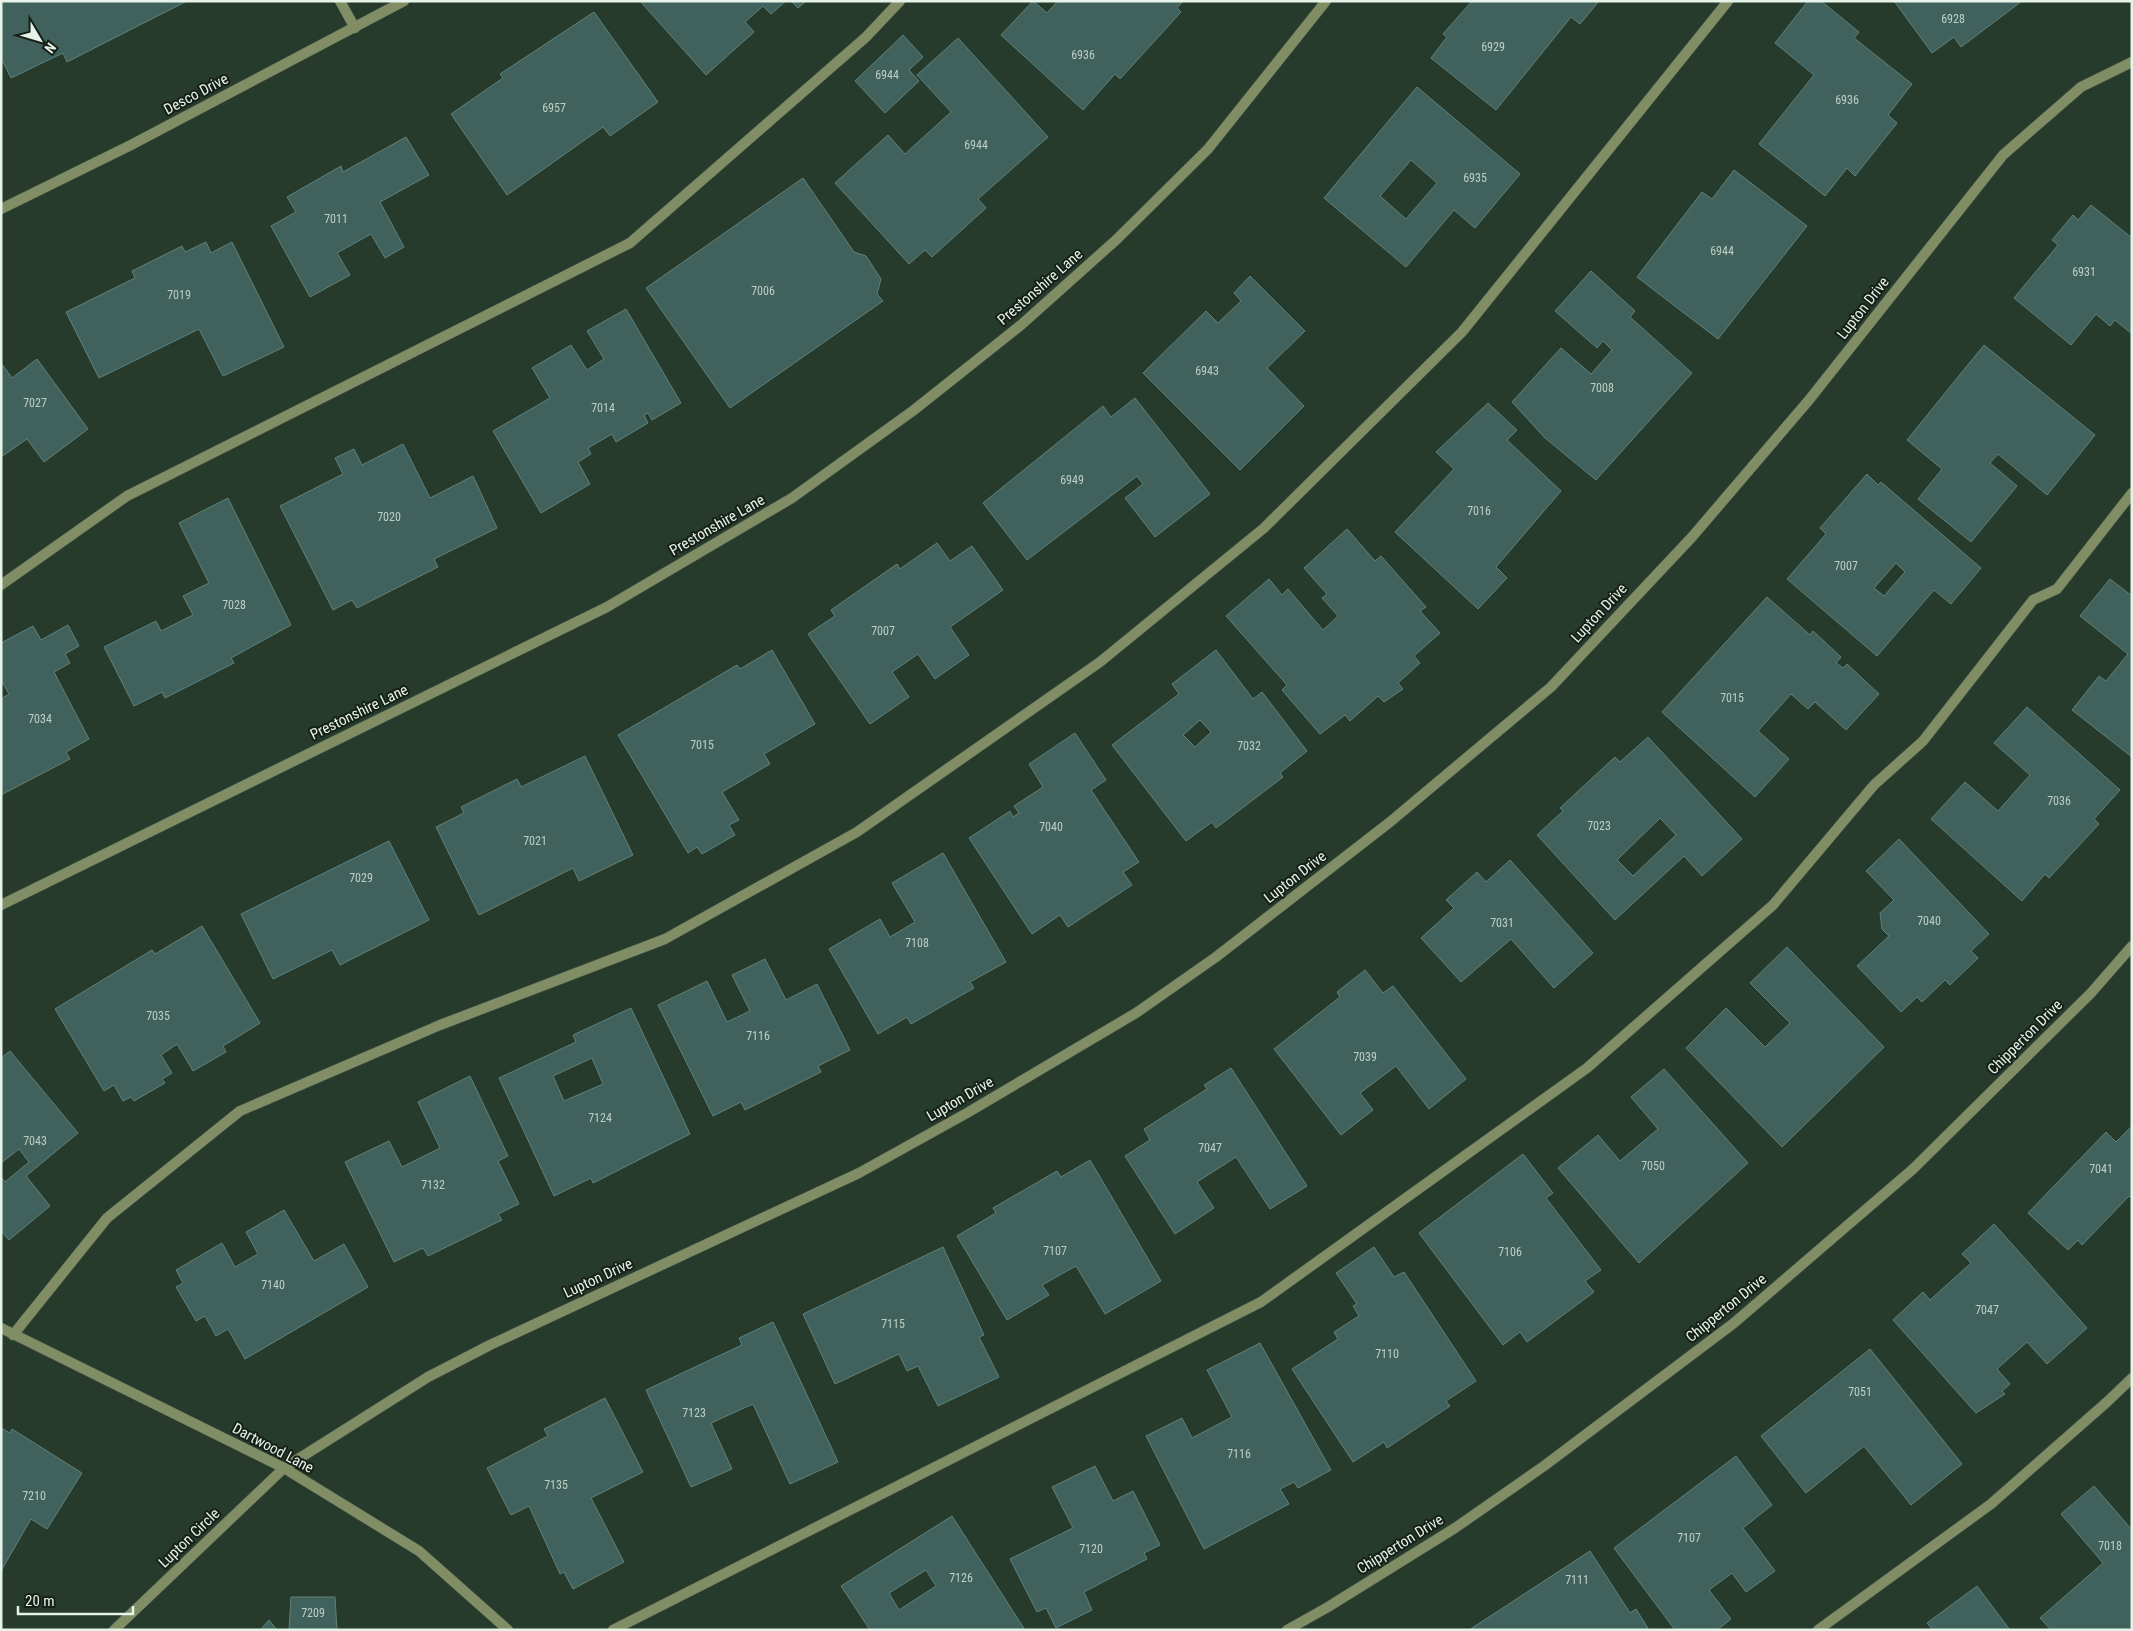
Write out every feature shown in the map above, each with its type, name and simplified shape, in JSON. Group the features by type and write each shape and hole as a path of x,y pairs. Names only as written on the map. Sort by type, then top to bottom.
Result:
{"street":[{"path":"340,1 355,28"},
{"name":"Desco Drive","path":"1,209 131,145 404,1"},
{"path":"1,585 127,496 630,243 866,37 900,1"},
{"name":"Prestonshire Lane","path":"1,906 607,607 792,498 914,410 1021,325 1116,240 1208,149 1326,1"},
{"path":"12,1334 107,1218 240,1111 440,1026 665,939 857,832 1100,662 1264,528 1462,332 1728,1"},
{"name":"Lupton Drive","path":"284,1468 437,1372 490,1345 859,1173 967,1113 1136,1013 1216,956 1390,822 1551,686 1692,537 1809,400 2003,156 2081,87 2132,62"},
{"path":"613,1630 1261,1302 1587,1068 1774,904 1874,785 1923,742 2033,600 2057,589 2132,493"},
{"name":"Chipperton Drive","path":"1287,1630 1328,1607 1455,1528 1544,1466 1734,1322 1913,1169 2091,993 2132,946"},
{"name":"Dartwood Lane","path":"1,1328 284,1468 419,1551 508,1630"},
{"path":"1818,1630 1991,1504 2132,1378"},
{"name":"Lupton Circle","path":"114,1630 284,1468"}],"building":[{"path":"1,1 187,1 67,62 63,53 11,78 1,58"},
{"path":"640,1 786,1 771,14 763,6 745,22 754,32 706,75"},
{"path":"791,1 806,1 798,8"},
{"path":"1033,1 1047,13 1058,1 1183,1 1177,8 1181,12 1120,79 1115,74 1083,110 1001,35"},
{"path":"1472,1 1599,1 1580,24 1571,17 1496,110 1431,58 1447,37 1443,34"},
{"path":"1808,1 1821,1 1859,32 1854,38 1912,84 1888,115 1897,123 1855,176 1847,168 1825,196 1759,144 1814,75 1775,43"},
{"path":"1894,1 2022,1 1961,47 1954,37 1932,53"},
{"path":"594,12 658,102 610,136 603,127 507,195 451,114 503,78 500,74"},
{"path":"903,35 923,57 909,70 919,81 885,113 855,81"},
{"path":"958,38 1048,137 978,199 986,208 932,257 925,250 909,264 835,183 888,135 905,154 951,112 917,75"},
{"path":"1417,87 1520,174 1475,228 1454,210 1406,267 1324,198","holes":["1411,160 1437,183 1406,219 1380,196"]},
{"path":"406,137 429,175 380,202 404,247 385,258 371,234 337,253 350,275 310,297 271,226 296,212 287,197 341,166 343,172"},
{"path":"1734,170 1807,226 1718,339 1637,277 1702,192 1712,199"},
{"path":"803,178 854,252 866,256 881,279 877,294 883,301 730,408 646,288"},
{"path":"2091,205 2132,238 2132,334 2115,320 2110,326 2096,314 2071,345 2014,298 2058,245 2052,240 2073,215 2078,220"},
{"path":"206,242 211,253 232,242 284,347 223,376 199,329 99,378 66,312 135,278 132,271 182,246 185,252"},
{"path":"1591,271 1635,311 1630,317 1692,373 1596,480 1545,438 1512,402 1561,348 1591,374 1612,350 1603,341 1597,348 1555,311"},
{"path":"1250,276 1305,331 1267,368 1304,406 1240,470 1143,373 1206,311 1218,323 1241,301 1234,293"},
{"path":"626,309 681,403 652,420 648,413 644,415 648,423 616,442 612,434 588,448 591,454 578,462 590,484 541,513 493,431 550,398 532,368 571,345 587,370 604,359 587,331"},
{"path":"1984,345 2095,435 2047,495 1998,454 1990,463 2017,486 1971,542 1918,499 1942,469 1907,440"},
{"path":"37,359 88,429 44,462 27,439 1,457 1,363 12,378"},
{"path":"1135,398 1210,494 1155,537 1125,498 1143,484 1137,476 1027,560 983,503 1103,406 1111,417"},
{"path":"1488,403 1517,430 1507,440 1561,491 1496,567 1507,578 1478,609 1395,532 1454,469 1436,452"},
{"path":"403,444 430,498 473,476 497,528 434,559 438,567 357,608 352,600 333,610 280,506 343,474 335,458 354,449 362,465"},
{"path":"1867,474 1878,485 1881,482 1981,568 1951,604 1934,590 1877,656 1787,579 1826,534 1820,528","holes":["1896,563 1905,572 1884,596 1874,588"]},
{"path":"228,498 291,625 231,658 234,663 165,698 162,692 134,706 104,647 156,621 161,631 193,615 183,596 209,583 179,523"},
{"path":"1347,529 1375,561 1381,556 1426,607 1420,611 1440,633 1414,656 1420,663 1398,683 1403,689 1384,702 1378,696 1350,721 1345,715 1320,734 1282,690 1287,685 1226,616 1269,579 1282,595 1288,589 1323,630 1338,616 1322,598 1327,594 1304,568"},
{"path":"937,543 950,561 972,546 1003,590 950,627 969,655 935,679 918,654 892,672 909,697 870,724 808,634 835,616 831,610 897,564 900,569"},
{"path":"2110,579 2132,596 2132,757 2072,710 2099,676 2106,681 2128,654 2080,616"},
{"path":"1767,597 1810,635 1813,631 1841,657 1836,663 1843,668 1847,664 1879,694 1846,730 1815,702 1808,709 1791,694 1758,731 1789,759 1755,797 1662,712"},
{"path":"68,625 79,646 65,654 70,663 54,672 89,739 66,752 70,759 1,795 1,699 9,694 1,680 1,643 33,626 41,640"},
{"path":"772,650 815,724 764,754 770,764 722,792 739,820 729,825 735,835 702,854 697,847 688,853 618,735 737,665 740,669"},
{"path":"1216,650 1253,699 1262,692 1307,751 1280,773 1283,777 1216,828 1212,822 1186,841 1112,745 1179,694 1172,684","holes":["1200,720 1211,732 1195,747 1183,735"]},
{"path":"2027,707 2120,790 2094,819 2099,824 2049,878 2045,874 2022,901 1931,819 1965,782 1998,811 2030,775 1994,743"},
{"path":"1075,733 1106,780 1091,790 1139,862 1123,872 1132,885 1068,927 1060,915 1032,934 969,838 1010,811 1013,817 1019,813 1014,806 1043,787 1029,764"},
{"path":"1648,737 1742,839 1702,876 1684,856 1615,920 1537,835 1563,811 1560,808 1615,757 1620,762","holes":["1660,818 1676,835 1633,876 1617,860"]},
{"path":"585,756 633,855 579,881 573,868 479,915 436,827 464,813 461,807 517,779 521,787"},
{"path":"1899,839 1989,934 1971,951 1978,958 1950,985 1945,980 1922,1002 1917,997 1901,1012 1857,966 1889,936 1882,929 1880,913 1894,900 1866,871"},
{"path":"389,841 429,920 340,965 332,950 273,979 241,914"},
{"path":"943,853 1006,962 970,982 974,988 911,1024 907,1017 878,1034 829,949 880,919 890,937 915,922 892,883"},
{"path":"1510,860 1593,953 1554,988 1511,939 1461,982 1421,938 1454,908 1446,900 1477,872 1486,882"},
{"path":"202,926 260,1023 223,1046 226,1052 193,1071 177,1044 161,1055 172,1073 162,1079 165,1083 134,1101 131,1097 123,1101 114,1085 104,1091 55,1009 152,950 155,954"},
{"path":"1787,947 1884,1047 1782,1147 1686,1048 1726,1008 1765,1047 1790,1023 1750,983"},
{"path":"765,959 786,1000 817,984 850,1050 818,1066 821,1072 745,1110 741,1102 713,1116 658,1005 707,981 727,1022 750,1011 732,975"},
{"path":"1365,970 1383,993 1393,986 1466,1079 1429,1109 1396,1066 1360,1093 1373,1110 1341,1135 1274,1049 1340,997 1337,992"},
{"path":"631,1008 690,1134 593,1183 591,1178 554,1196 499,1078 576,1042 573,1035","holes":["592,1058 603,1084 564,1101 553,1076"]},
{"path":"10,1051 78,1133 26,1176 50,1206 9,1240 1,1231 1,1177 5,1182 29,1162 19,1149 1,1163 1,1058"},
{"path":"1231,1068 1307,1186 1270,1209 1236,1157 1197,1182 1214,1208 1175,1234 1125,1156 1150,1140 1144,1129 1207,1089 1204,1085"},
{"path":"1664,1069 1748,1163 1639,1263 1558,1168 1598,1135 1620,1161 1658,1129 1631,1097"},
{"path":"470,1076 508,1156 498,1161 519,1204 498,1214 502,1220 428,1256 423,1248 394,1262 345,1162 389,1141 402,1167 440,1148 418,1102"},
{"path":"2132,1126 2132,1199 2129,1196 2082,1245 2078,1240 2068,1250 2028,1213 2106,1132 2116,1142"},
{"path":"1523,1154 1553,1193 1546,1198 1601,1270 1585,1281 1594,1292 1527,1342 1520,1332 1503,1345 1419,1233"},
{"path":"1090,1160 1161,1281 1105,1314 1076,1266 1042,1285 1049,1295 1007,1320 957,1236 996,1213 993,1208 1057,1171 1061,1177"},
{"path":"284,1210 314,1261 344,1244 368,1287 245,1359 228,1329 216,1336 205,1316 196,1321 176,1287 183,1283 176,1270 222,1243 235,1267 258,1254 246,1232"},
{"path":"1994,1224 2087,1328 2047,1364 2027,1342 1997,1369 2010,1384 2002,1391 2005,1394 1976,1413 1893,1320 1923,1292 1930,1300 1971,1263 1962,1254"},
{"path":"943,1247 984,1335 979,1337 999,1377 938,1406 918,1366 907,1371 899,1354 835,1384 803,1314"},
{"path":"1374,1247 1394,1277 1404,1272 1476,1381 1446,1401 1450,1406 1387,1448 1384,1442 1353,1462 1292,1369 1338,1339 1334,1332 1359,1316 1353,1306 1357,1304 1336,1273"},
{"path":"773,1322 838,1462 790,1484 753,1404 711,1423 732,1469 691,1487 646,1390 742,1345 739,1338"},
{"path":"1260,1343 1331,1470 1298,1488 1294,1482 1280,1489 1289,1504 1204,1549 1146,1436 1182,1418 1192,1438 1232,1417 1207,1370"},
{"path":"1870,1349 1962,1464 1911,1505 1864,1446 1806,1493 1761,1436"},
{"path":"605,1398 643,1472 591,1498 624,1562 573,1589 564,1572 560,1574 529,1506 511,1515 487,1468 548,1436 544,1429"},
{"path":"1,1428 10,1433 12,1429 82,1473 47,1529 31,1519 1,1571"},
{"path":"1736,1456 1772,1505 1743,1528 1775,1571 1746,1592 1732,1573 1709,1590 1731,1619 1717,1630 1675,1630 1614,1548"},
{"path":"1095,1466 1113,1501 1133,1491 1160,1545 1144,1553 1147,1559 1084,1592 1092,1610 1056,1628 1046,1608 1037,1612 1010,1559 1073,1528 1052,1487"},
{"path":"2094,1486 2132,1530 2132,1630 2051,1630 2040,1618 2103,1563 2061,1514"},
{"path":"952,1516 1025,1630 870,1630 841,1586","holes":["926,1570 936,1586 899,1610 889,1593"]},
{"path":"1590,1551 1630,1613 1636,1609 1649,1630 1469,1630"},
{"path":"1977,1586 2010,1630 1933,1630 1927,1623"},
{"path":"291,1597 335,1597 337,1630 289,1630"},
{"path":"269,1620 277,1630 260,1630"}]}
